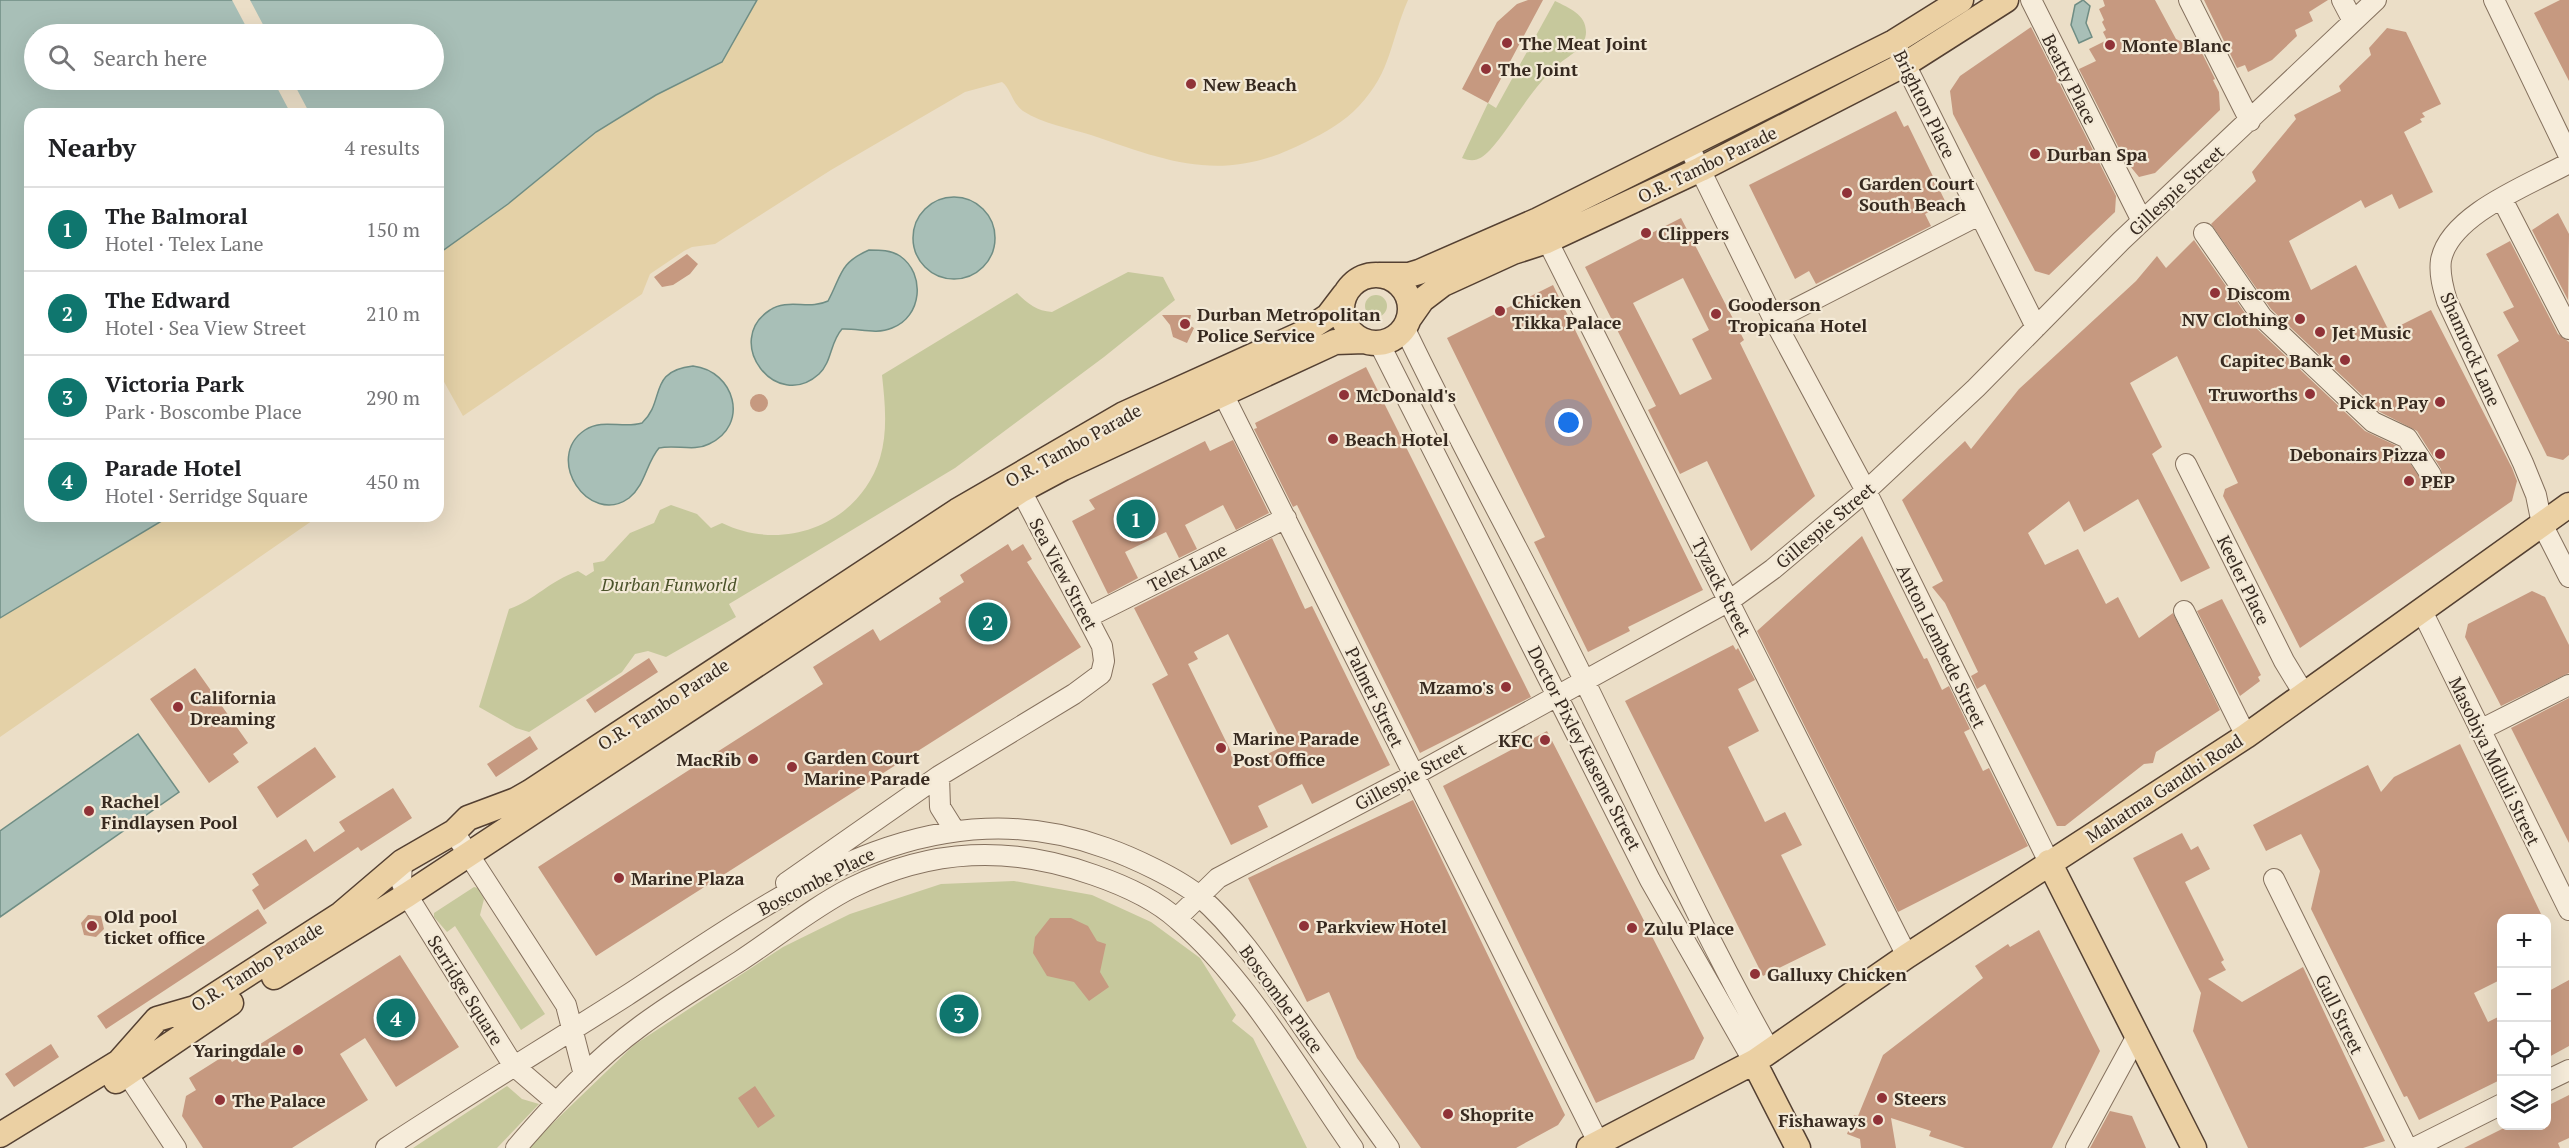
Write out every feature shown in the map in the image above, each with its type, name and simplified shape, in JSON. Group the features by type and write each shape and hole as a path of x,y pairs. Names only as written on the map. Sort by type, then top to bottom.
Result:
{"main road":[{"name":"O.R. Tambo Parade","path":"0,1135 123,1068 407,895 1124,414 1218,385 1335,342 1391,340 1422,300 1443,284 1513,252 1543,230 1689,145 1894,42 1962,0"},
{"name":"O.R. Tambo Parade","path":"1218,385 1328,315 1354,282 1366,276 1409,275 1419,272 1543,230 1701,169 1907,63 2006,0"},
{"path":"1380,275 1398,283 1406,293 1410,305 1406,323"},
{"path":"1344,295 1342,311 1345,325 1354,336 1372,342"},
{"name":"O.R. Tambo Parade","path":"10,1148 123,1068 157,1019 195,1008 340,914 402,862 454,832 468,818 516,800 530,792 957,511 1017,484"},
{"name":"Mahatma Gandhi Road","path":"1596,1146 1762,1057 1906,956 2246,736 2569,505"},
{"name":"Anton Lembede Street","path":"2049,862 2194,1148"},
{"name":"Doctor Pixley Kaseme Street","path":"1762,1057 1798,1148"}],"street":[{"name":"Beatty Place","path":"2031,0 2142,221"},
{"path":"2188,0 2250,121"},
{"path":"2342,0 2353,21"},
{"name":"Gillespie Street","path":"1177,918 1218,878 1414,775 1730,601 1773,569 1866,491 1976,388 2142,221 2376,0"},
{"path":"2494,0 2569,156"},
{"name":"Brighton Place","path":"1894,42 1907,63 1979,215 2036,327"},
{"name":"Anton Lembede Street","path":"1689,145 1774,320 1866,491 2049,862"},
{"name":"Shamrock Lane","path":"2569,163 2467,219 2453,233 2441,261 2441,280 2452,312 2523,463 2536,495 2542,524 2569,577"},
{"path":"2502,199 2569,329"},
{"path":"1774,320 1979,215"},
{"name":"Tyzack Street","path":"1543,230 1906,956"},
{"path":"2204,233 2262,317 2373,422 2407,438 2431,475"},
{"name":"Doctor Pixley Kaseme Street","path":"1406,323 1450,423 1584,680 1714,950 1762,1057"},
{"name":"Doctor Pixley Kaseme Street","path":"1372,342 1559,695 1650,880 1762,1057"},
{"name":"Palmer Street","path":"1218,385 1414,775 1596,1146"},
{"name":"Keeler Place","path":"2186,464 2284,661 2304,694"},
{"name":"Sea View Street","path":"939,776 1074,694 1101,674 1104,661 1102,646 1017,484"},
{"name":"Telex Lane","path":"1088,617 1286,518"},
{"path":"2184,611 2246,736"},
{"name":"Masobiya Mdluli Street","path":"2422,611 2569,910"},
{"path":"2480,730 2569,685"},
{"path":"763,905 810,865 939,776"},
{"path":"939,776 940,807 955,831"},
{"path":"907,797 940,807"},
{"name":"Boscombe Place","path":"386,1148 513,1065 573,1030 763,905 871,852 955,831 1006,827 1088,841 1128,856 1198,895 1233,931 1389,1148"},
{"path":"454,832 566,1005 584,1075"},
{"name":"Boscombe Place","path":"516,1148 556,1102 640,1026 850,888 913,865 967,854 1039,858 1117,882 1177,918 1209,949 1242,988 1353,1148"},
{"name":"Serridge Square","path":"402,862 401,881 407,895 513,1065 556,1102"},
{"name":"Gull Street","path":"2274,879 2407,1148"},
{"path":"1299,1022 1321,1079 1320,1101"},
{"path":"2076,1148 2138,1034"},
{"path":"123,1068 176,1148"},
{"path":"2551,1079 2569,1070"},
{"path":"2414,1148 2497,1106"}],"green space":[{"path":"1555,1 1580,16 1586,32 1583,42 1541,82 1487,153 1474,160 1462,158 1488,103 1496,108"},
{"name":"Durban Funworld","path":"1128,272 1163,277 1175,300 1104,357 955,468 729,604 736,617 666,657 648,651 635,654 622,672 529,732 516,728 479,707 509,609 527,601 568,575 578,571 586,576 594,571 593,563 604,561 630,533 654,523 660,510 671,505 697,514 711,528 722,523 745,532 769,535 793,533 816,527 837,516 855,501 870,481 880,458 885,427 882,375 1017,293 1033,306 1052,312"},
{"path":"1376,295 1384,298 1387,306 1384,314 1376,317 1368,314 1365,306 1368,298"},
{"path":"1014,881 1092,895 1151,922 1200,958 1236,1015 1232,1021 1253,1038 1307,1148 527,1148 634,1045 783,947 850,914 941,884"},
{"path":"474,887 478,888 484,899 480,915 545,1014 521,1030 455,926 447,932 434,917 434,913"},
{"path":"507,1086 522,1099 539,1104 497,1148 413,1148"}],"sand":[{"path":"757,0 1408,0 1384,68 1370,93 1359,106 1341,122 1313,138 1277,155 1249,163 1223,166 1173,161 1048,122 1019,108 1002,82 965,92 831,170 715,244 692,247 684,251 650,274 642,294 463,416 444,382 444,250 508,204 596,132 656,95 722,62"},
{"path":"160,522 310,522 0,737 0,618"}],"water":[{"path":"0,0 757,0 722,62 656,95 596,132 508,204 444,250 444,108 24,108 24,522 160,522 0,618"},
{"path":"2083,0 2090,6 2086,23 2092,37 2079,43 2071,25 2075,5"},
{"path":"954,197 970,200 983,209 992,222 995,238 992,254 983,267 970,276 954,279 938,276 925,267 916,254 913,238 916,222 925,209 938,200"},
{"path":"869,250 881,250 900,256 914,273 917,295 910,315 886,330 842,329 823,369 803,384 786,385 772,379 760,368 753,354 751,339 757,323 770,310 777,307 791,304 814,305 828,301 842,271 852,260"},
{"path":"693,366 707,370 719,378 727,388 732,400 733,412 730,424 722,435 703,446 659,448 635,492 629,498 614,505 599,504 586,497 576,485 570,471 569,457 573,442 585,430 599,425 642,423 654,406 663,380 679,369"},
{"name":"Rachel Findlaysen Pool","path":"138,734 179,792 0,917 0,831"}],"pier":[{"path":"232,0 250,0 263,24 245,24"},
{"path":"278,90 297,90 307,108 288,108"}],"building":[{"path":"1528,0 1543,0 1488,103 1462,89 1497,22 1517,4"},
{"path":"2103,0 2155,0 2176,39 2201,51 2219,92 2220,110 2155,173 2139,177 2125,160 2079,69 2096,61 2089,49 2107,40 2103,32 2106,30 2102,22 2104,20 2099,9 2105,6"},
{"path":"2204,0 2328,0 2309,12 2313,21 2295,30 2297,36 2272,60 2248,72 2245,65 2237,68"},
{"path":"2560,0 2569,0 2569,81 2534,13"},
{"name":"Durban Spa","path":"2031,27 2116,196 2115,212 2049,275 2035,271 1953,114 1950,91 1960,76"},
{"path":"2387,28 2406,32 2441,104 2422,113 2425,117 2420,119 2422,122 2404,132 2433,192 2399,209 2392,194 2365,208 2361,200 2289,241 2311,290 2356,265 2389,331 2431,310 2512,468 2517,481 2512,501 2300,648 2223,496 2225,489 2238,483 2177,356 2130,383 2162,447 2152,454 2210,568 2181,582 2138,499 2084,532 2069,501 2028,533 2045,565 2078,549 2106,604 2118,597 2139,638 2173,613 2220,710 2156,752 2153,763 2144,764 2065,826 2057,826 1985,684 1977,689 1971,676 1978,672 1945,603 1932,587 1943,581 1902,500 1965,441 1971,449 2019,389 2136,281 2157,256 2166,268 2194,240 2254,326 2365,431 2399,447 2425,485 2438,485 2442,480 2441,469 2417,431 2380,412 2271,309 2211,224 2256,181 2252,172 2296,119 2294,115 2341,91 2339,86 2371,55 2369,48"},
{"name":"Garden Court South Beach","path":"1896,111 1904,127 1908,125 1946,203 1925,214 1931,226 1816,284 1809,271 1795,279 1749,185"},
{"path":"2558,213 2569,234 2568,300 2532,230"},
{"path":"1681,218 1744,340 1740,343 1815,496 1751,551 1707,461 1680,474 1648,410 1656,406 1585,267","holes":["1683,278 1709,330 1692,339 1712,379 1680,395 1633,303"]},
{"path":"2510,241 2558,334 2569,342 2569,455 2563,460 2547,456 2497,355 2519,341 2503,312 2514,307 2486,254"},
{"path":"687,254 698,264 690,274 673,285 662,287 654,277"},
{"path":"1553,285 1703,590 1628,627 1630,631 1588,652 1534,542 1545,537 1447,338"},
{"path":"1162,315 1191,315 1189,325 1194,328 1187,343 1173,337 1170,325"},
{"path":"1366,367 1531,697 1420,753 1297,505 1293,507 1254,429 1257,428 1255,423"},
{"path":"759,394 765,397 768,403 765,409 759,412 753,409 750,403 753,397"},
{"path":"1233,440 1269,513 1236,530 1223,505 1185,525 1197,549 1179,558 1166,532 1125,552 1138,578 1108,594 1072,521 1095,509 1089,500 1205,441 1210,451"},
{"path":"1862,536 1924,659 1927,658 1942,690 1949,686 1970,729 1964,732 1983,771 1989,768 2028,846 1898,912 1757,631"},
{"path":"1272,538 1305,609 1312,606 1390,765 1312,804 1302,784 1258,806 1268,827 1231,845 1152,684 1168,675 1134,608","holes":["1228,634 1284,746 1239,768 1188,664 1198,659 1194,652"]},
{"path":"1008,544 1012,551 1023,544 1032,559 1027,562 1081,647 596,956 538,867 823,684 813,667 873,629 880,641 941,602 939,598 964,582 960,575"},
{"path":"2532,591 2545,597 2569,645 2569,673 2501,706 2465,637 2468,624"},
{"path":"2222,599 2261,675 2258,677 2260,681 2240,696 2241,698 2197,611"},
{"path":"1733,645 1736,650 1738,648 1755,680 1738,689 1759,731 1728,747 1765,822 1785,812 1802,845 1781,855 1826,945 1763,976 1625,701"},
{"path":"649,658 658,672 595,713 586,700"},
{"path":"195,668 248,743 233,754 239,762 209,783 150,699"},
{"path":"2569,698 2569,843 2511,728"},
{"path":"1547,731 1704,1038 1694,1059 1596,1103 1443,786"},
{"path":"530,736 538,749 496,777 487,764"},
{"path":"2460,744 2541,914 2497,914 2497,982 2474,993 2488,1022 2497,1018 2497,1081 2419,1120 2407,1096 2404,1097 2311,909 2320,871 2301,834 2266,851 2253,825 2368,765 2381,792 2394,777"},
{"path":"315,747 336,777 277,818 257,787"},
{"path":"393,788 412,818 361,851 358,847 264,910 252,890 259,885 252,874 306,839 314,852 345,831 339,822"},
{"path":"1413,800 1565,1115 1558,1125 1516,1148 1421,1148 1357,1058 1329,992 1307,1002 1248,878"},
{"path":"2182,833 2191,850 2198,846 2210,869 2185,882 2224,960 2221,962 2226,970 2208,979 2242,1002 2303,967 2385,1141 2363,1148 2248,1148 2193,1031 2201,993 2133,858"},
{"path":"258,909 267,923 106,1029 97,1016"},
{"name":"Old pool ticket office","path":"88,915 101,916 104,929 96,937 84,935 81,923"},
{"path":"1050,918 1071,918 1088,926 1097,941 1106,944 1100,972 1109,987 1089,1001 1074,982 1047,976 1033,953 1035,937"},
{"path":"2039,930 2100,1051 2052,1148 1965,1148 1929,1136 1931,1131 1891,1118 1896,1148 1861,1148 1860,1139 1847,1134 1854,1115 1858,1116 1883,1055 1983,978 1975,966 2008,944 2010,947"},
{"path":"400,955 459,1047 396,1087 365,1038 340,1054 368,1100 292,1148 203,1148 182,1116 186,1096 196,1090 189,1078 227,1054 232,1062"},
{"path":"2569,980 2569,1046 2551,1056 2551,1022 2551,990"},
{"path":"51,1044 59,1057 14,1087 5,1074"},
{"path":"755,1086 775,1116 758,1128 738,1098"},
{"path":"2569,1095 2569,1138 2558,1143 2560,1148 2464,1148 2500,1130 2551,1130 2551,1104"},
{"path":"2110,1111 2132,1116 2146,1148 2090,1148"}],"place":[{"name":"The Meat Joint","path":"1507,43"},
{"name":"Monte Blanc","path":"2110,45"},
{"name":"The Joint","path":"1486,69"},
{"name":"New Beach","path":"1191,84"},
{"name":"Durban Spa","path":"2035,154"},
{"name":"Garden Court South Beach","path":"1847,193"},
{"name":"Clippers","path":"1646,233"},
{"name":"Discom","path":"2215,293"},
{"name":"Chicken Tikka Palace","path":"1500,311"},
{"name":"Gooderson Tropicana Hotel","path":"1716,314"},
{"name":"NV Clothing","path":"2300,319"},
{"name":"Durban Metropolitan Police Service","path":"1185,324"},
{"name":"Jet Music","path":"2320,332"},
{"name":"Capitec Bank","path":"2345,360"},
{"name":"Truworths","path":"2310,394"},
{"name":"McDonald's","path":"1344,395"},
{"name":"Pick n Pay","path":"2440,402"},
{"name":"Beach Hotel","path":"1333,439"},
{"name":"Debonairs Pizza","path":"2440,454"},
{"name":"PEP","path":"2409,481"},
{"name":"The Balmoral","path":"1136,519"},
{"name":"The Edward","path":"988,622"},
{"name":"Mzamo's","path":"1506,687"},
{"name":"California Dreaming","path":"178,707"},
{"name":"KFC","path":"1545,740"},
{"name":"Marine Parade Post Office","path":"1221,748"},
{"name":"MacRib","path":"753,759"},
{"name":"Garden Court Marine Parade","path":"792,767"},
{"name":"Rachel Findlaysen Pool","path":"89,811"},
{"name":"Marine Plaza","path":"619,878"},
{"name":"Old pool ticket office","path":"92,926"},
{"name":"Parkview Hotel","path":"1304,926"},
{"name":"Zulu Place","path":"1632,928"},
{"name":"Galluxy Chicken","path":"1755,974"},
{"name":"Victoria Park","path":"959,1014"},
{"name":"Parade Hotel","path":"396,1018"},
{"name":"Yaringdale","path":"298,1050"},
{"name":"Steers","path":"1882,1098"},
{"name":"The Palace","path":"220,1100"},
{"name":"Shoprite","path":"1448,1114"},
{"name":"Fishaways","path":"1878,1120"}]}
